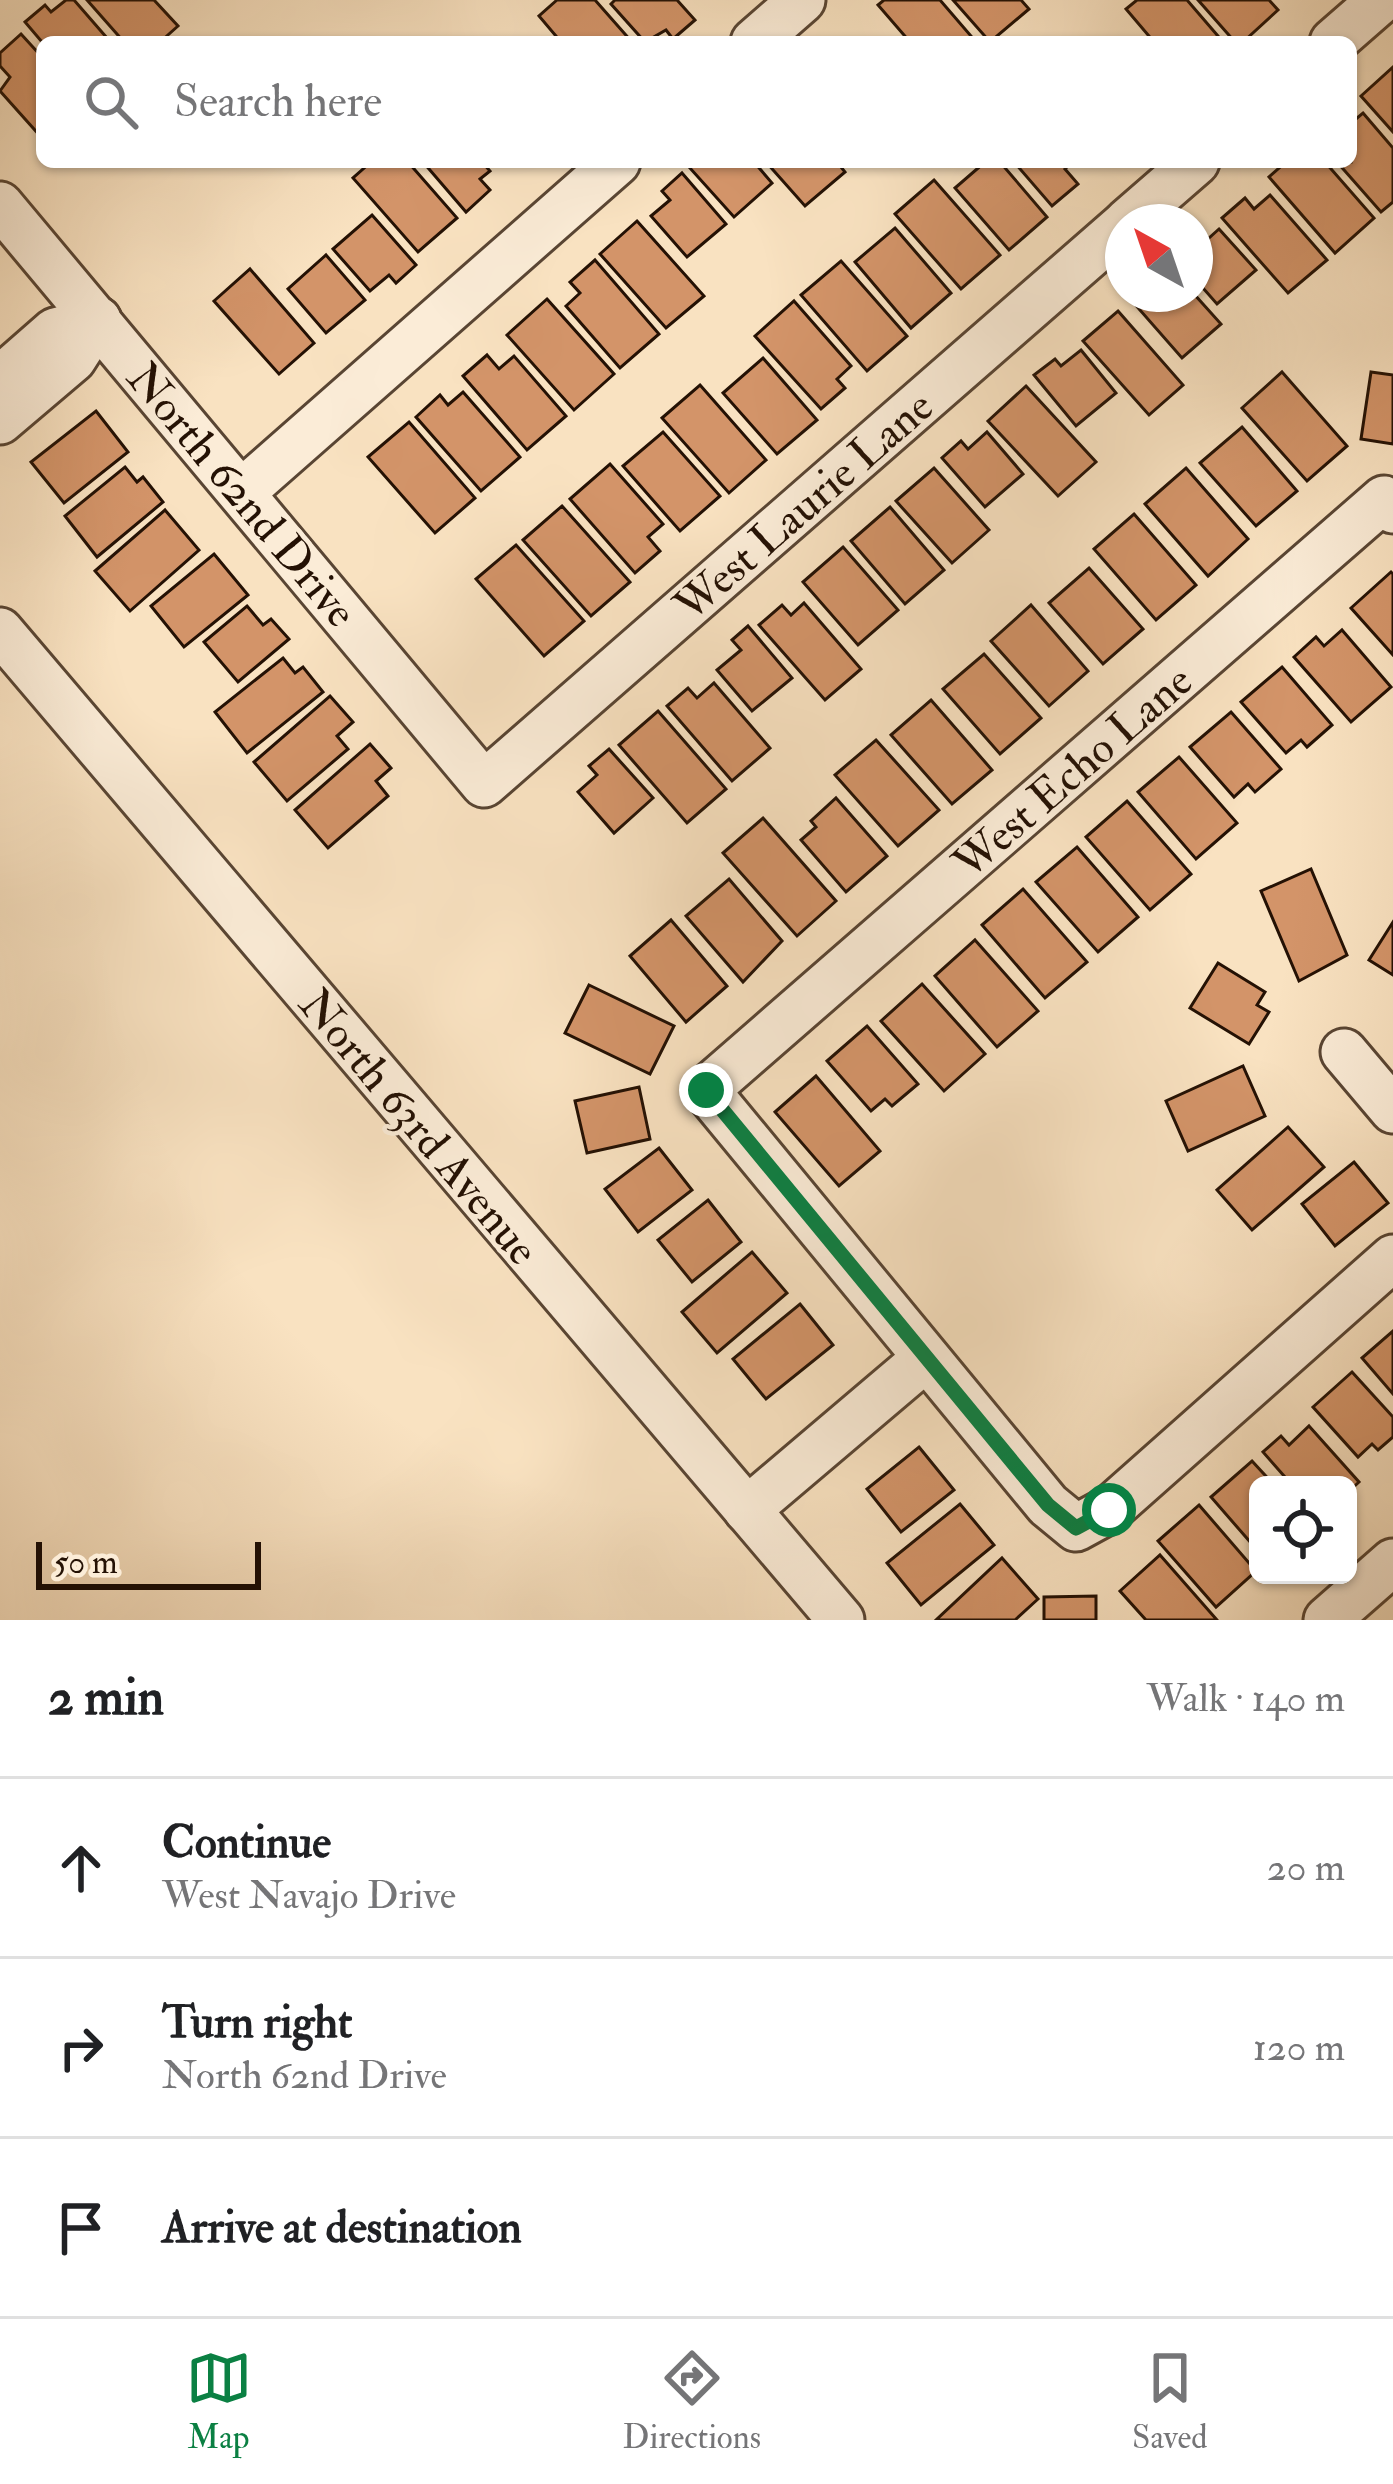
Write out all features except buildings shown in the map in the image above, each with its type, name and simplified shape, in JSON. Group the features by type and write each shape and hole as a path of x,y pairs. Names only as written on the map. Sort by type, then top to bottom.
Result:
{"street":[{"path":"761,36 802,0"},
{"path":"1340,36 1381,0"},
{"path":"242,492 610,168"},
{"name":"West Laurie Lane","path":"1148,204 1189,168"},
{"name":"North 62nd Drive","path":"0,205 484,784"},
{"name":"West Laurie Lane","path":"484,784 1105,241"},
{"path":"0,379 55,331 98,320"},
{"path":"0,421 73,359 98,320"},
{"name":"West Echo Lane","path":"926,1358 706,1090 1388,504"},
{"name":"North 63rd Avenue","path":"0,631 841,1620"},
{"path":"1344,1052 1393,1110"},
{"path":"747,1510 926,1358 1048,1505 1076,1528 1109,1510 1393,1258"},
{"path":"1327,1620 1393,1562"}],"route":[{"path":"706,1090 1048,1505 1076,1528 1109,1510"}]}
